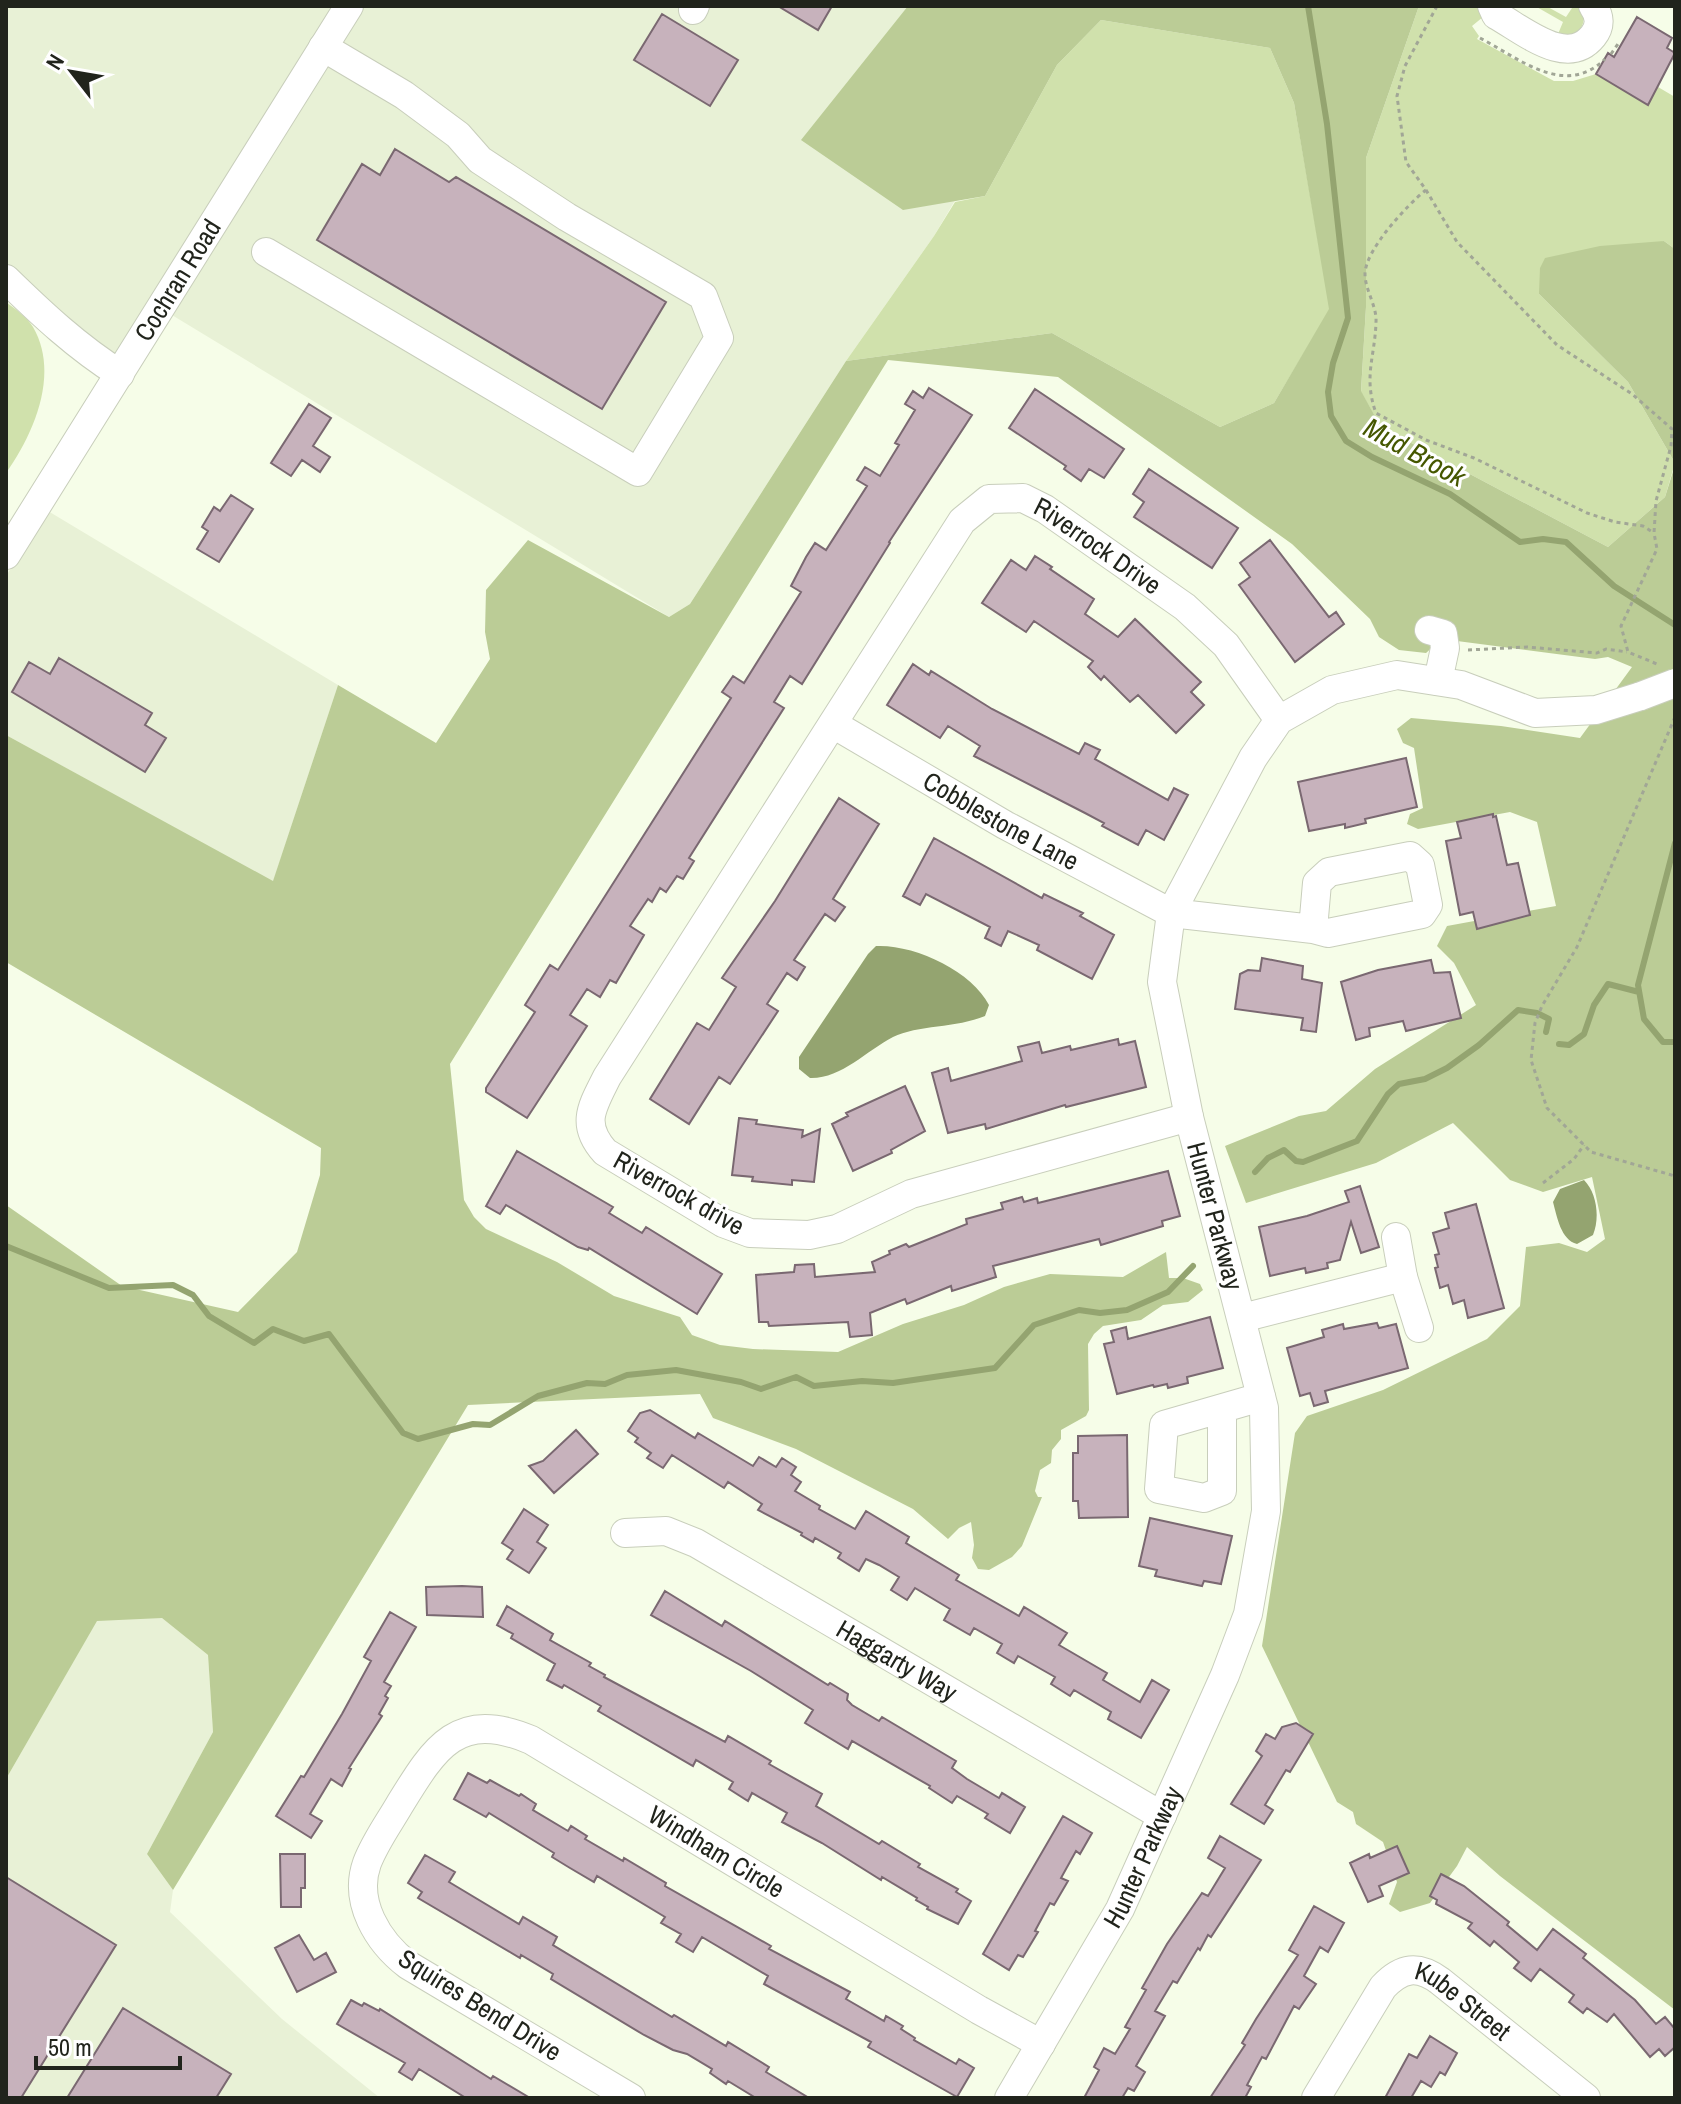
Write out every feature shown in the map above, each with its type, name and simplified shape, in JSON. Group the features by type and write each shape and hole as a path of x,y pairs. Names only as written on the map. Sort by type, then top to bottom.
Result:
{"street":[{"name":"Cochran Road","path":"6,555 349,6"},
{"path":"1492,6 1496,15 1562,50 1583,47 1597,31 1599,23 1593,6"},
{"path":"266,252 638,472 719,338 703,296 567,217 492,168 480,160 458,135 404,95 323,47"},
{"path":"6,279 66,337 120,374"},
{"name":"Riverrock Drive","path":"833,724 962,521 989,499 1023,498 1045,509 1185,607 1226,645 1279,720"},
{"path":"1437,641 1438,681"},
{"name":"Hunter Parkway","path":"1009,2098 1120,1909 1225,1675 1248,1614 1266,1511 1261,1397 1189,1117 1162,982 1171,913 1253,758 1279,720 1332,690 1397,675 1461,685 1535,713 1596,710 1641,696 1668,676"},
{"name":"Cobblestone Lane","path":"833,724 1005,825 1171,913"},
{"name":"Riverrock drive","path":"833,724 607,1077 593,1104 589,1124 594,1140 605,1152 723,1223 750,1233 809,1235 837,1229 911,1194 1189,1117"},
{"path":"1171,913 1313,929"},
{"path":"1396,1237 1403,1277 1419,1328"},
{"path":"1242,1318 1403,1277"},
{"path":"1222,1409 1261,1397"},
{"name":"Haggarty Way","path":"625,1533 666,1531 696,1543 1162,1816"},
{"name":"Windham Circle","path":"403,1799 435,1752 456,1736 494,1728 513,1732 1041,2044"},
{"name":"Squires Bend Drive","path":"403,1799 376,1845 363,1879 368,1912 384,1943 408,1965 631,2098"},
{"name":"Kube Street","path":"1316,2098 1383,1987 1403,1971 1421,1970 1440,1981 1586,2098"}],"path":[{"path":"1437,6 1405,66 1397,96 1406,162 1457,242 1557,345 1632,394 1672,429 1671,446 1656,501 1654,533 1657,549 1621,626 1628,652"},
{"path":"1426,190 1410,202 1388,229 1365,272 1377,319 1369,367 1369,393 1376,413 1426,440 1474,458 1587,513 1615,522 1643,526 1654,533"},
{"path":"1437,641 1597,653 1606,649 1628,652 1655,662 1668,676"},
{"path":"1675,717 1577,947 1542,1006 1535,1023 1531,1060 1547,1108 1591,1152 1675,1176"},
{"path":"1543,1183 1574,1159 1584,1145"}],"shaded area":[{"path":"6,6 1070,6 934,236 846,361 690,604 669,617 162,309 120,374 6,299"},
{"path":"908,6 1419,6 1366,158 1366,307 1361,391 1381,427 1608,547 1665,497 1675,465 1675,2010 1500,1876 1467,1847 1430,1903 1400,1912 1389,1904 1397,1882 1383,1842 1356,1824 1353,1812 1337,1802 1262,1646 1295,1433 1307,1416 1383,1390 1487,1339 1520,1306 1526,1247 1559,1243 1587,1252 1605,1239 1592,1177 1543,1192 1510,1180 1453,1123 1376,1163 1246,1203 1225,1146 1299,1116 1326,1111 1375,1069 1476,1005 1454,963 1437,946 1447,926 1556,906 1537,822 1510,812 1418,829 1407,824 1410,814 1423,808 1414,748 1403,743 1397,729 1411,718 1501,726 1580,738 1632,667 1608,657 1595,659 1457,641 1437,643 1426,653 1399,650 1379,637 1370,619 1292,544 1058,377 888,360 450,1064 464,1200 474,1217 486,1229 557,1262 614,1296 680,1317 692,1335 720,1345 838,1352 1004,1287 1050,1274 1123,1277 1166,1252 1169,1278 1183,1278 1200,1284 1203,1290 1188,1302 1163,1305 1141,1320 1103,1326 1094,1334 1088,1344 1089,1410 1086,1416 1061,1430 1061,1439 1052,1450 1051,1463 1040,1470 1035,1491 1038,1497 1042,1497 1022,1546 1012,1557 989,1570 978,1569 972,1558 971,1522 948,1539 913,1509 796,1449 713,1418 700,1394 468,1405 173,1890 147,1854 213,1732 208,1655 162,1618 97,1621 6,1779 6,1205 122,1286 238,1312 297,1252 320,1175 321,1148 6,962 6,735 273,881 338,685 436,743 490,659 485,632 486,590 528,540 669,617 690,604 846,361 1052,333 1220,427 1274,403 1329,309 1294,103 1270,48 1101,20 1057,65 985,196 903,210 801,140"},
{"path":"1419,6 1480,6 1483,17 1472,26 1479,36 1477,39 1554,81 1573,81 1596,74 1648,105 1658,87 1675,97 1675,249 1664,241 1539,294 1628,382 1675,463 1665,497 1608,547 1381,427 1361,392 1366,307 1366,158"},
{"path":"1535,6 1546,6 1566,17 1577,6 1583,14 1582,25 1574,36 1558,34 1563,22"},
{"path":"1101,20 1270,48 1294,103 1330,309 1274,403 1220,427 1052,333 846,361 955,202 985,196 1057,65"},
{"path":"1664,241 1675,249 1675,463 1628,382 1539,294 1540,268 1545,258 1600,246"},
{"path":"6,302 33,327 41,345 44,383 34,422 6,473"},
{"path":"48,511 338,685 273,882 6,735 6,576"},
{"path":"876,946 924,955 956,971 970,981 989,1005 985,1016 903,1033 843,1069 810,1078 799,1069 799,1057"},
{"path":"1584,1180 1594,1199 1596,1221 1593,1235 1577,1244 1563,1233 1553,1202 1560,1189"},
{"path":"161,1617 208,1655 213,1732 147,1854 173,1890 170,1912 282,2019 380,2098 6,2098 6,1779 97,1620"}],"building":[{"path":"778,6 832,6 818,30"},
{"path":"662,14 738,60 710,106 634,60"},
{"path":"1637,17 1672,38 1667,48 1675,53 1648,105 1596,74 1608,53 1614,57"},
{"path":"395,149 449,182 456,177 666,302 602,409 317,240 362,164 380,175"},
{"path":"929,388 972,415 802,684 790,676 774,702 784,708 689,858 694,861 683,879 677,876 666,892 660,888 652,902 648,899 630,926 644,935 616,983 610,980 600,997 587,989 570,1015 587,1026 527,1118 486,1092 535,1012 525,1005 550,965 558,970 731,698 722,692 733,676 744,683 801,592 791,586 806,557 815,543 826,550 867,486 857,480 865,467 880,476 915,410 905,404 913,391 923,398"},
{"path":"1035,389 1124,449 1104,478 1089,469 1081,481 1064,469 1066,466 1009,428"},
{"path":"309,404 331,418 313,446 330,457 320,472 302,460 291,476 271,463"},
{"path":"1149,469 1238,528 1212,568 1134,517 1144,502 1133,494"},
{"path":"231,495 253,509 219,562 197,549 208,531 202,527 214,507 220,511"},
{"path":"1270,540 1329,617 1336,612 1344,624 1295,662 1239,585 1250,577 1240,563"},
{"path":"1035,556 1094,599 1085,614 1118,637 1135,619 1201,682 1191,692 1204,705 1176,733 1138,695 1130,702 1104,676 1101,680 1088,667 1093,661 1034,621 1026,632 982,603 1011,560 1026,570"},
{"path":"59,658 152,713 145,725 166,738 145,772 12,692 29,662 50,674"},
{"path":"913,664 929,675 931,671 992,709 1079,754 1085,743 1100,750 1095,759 1168,800 1174,788 1188,795 1164,840 1146,830 1138,845 1102,826 1104,823 974,756 980,746 948,726 940,738 887,705"},
{"path":"1406,758 1417,807 1365,819 1366,823 1345,828 1345,824 1309,831 1298,782"},
{"path":"839,798 879,824 833,899 845,907 835,921 825,914 794,960 805,967 797,980 787,973 767,1004 778,1011 730,1084 719,1077 689,1124 650,1099 697,1023 709,1030 736,987 722,978 775,901"},
{"path":"1493,814 1507,865 1518,863 1530,915 1477,929 1473,912 1460,915 1446,841 1461,838 1457,822"},
{"path":"934,838 1042,898 1044,894 1083,913 1080,916 1114,935 1092,979 1037,950 1039,945 1008,931 1001,946 985,938 990,927 926,894 920,905 903,896"},
{"path":"1262,958 1303,966 1302,979 1322,983 1316,1032 1301,1030 1303,1018 1235,1009 1240,974 1248,970 1260,971"},
{"path":"1431,960 1434,973 1450,972 1461,1018 1406,1031 1403,1021 1369,1028 1370,1036 1356,1040 1341,982 1378,970"},
{"path":"1118,1039 1119,1045 1135,1041 1146,1087 1065,1105 986,1129 985,1124 948,1133 932,1073 948,1068 951,1081 1022,1061 1018,1047 1039,1042 1042,1053"},
{"path":"905,1086 925,1131 891,1150 892,1153 853,1171 832,1124 848,1116 846,1113"},
{"path":"739,1118 757,1120 756,1124 803,1130 802,1137 820,1129 814,1182 792,1180 792,1185 752,1181 753,1177 732,1175"},
{"path":"517,1151 613,1207 609,1213 642,1233 646,1227 722,1274 697,1314 589,1248 578,1247 506,1205 500,1214 486,1206"},
{"path":"1168,1171 1180,1216 1162,1221 1163,1226 1101,1245 1099,1239 993,1266 996,1277 952,1291 951,1286 907,1304 905,1299 870,1313 872,1335 850,1337 848,1322 769,1326 768,1322 759,1322 756,1275 794,1272 795,1265 814,1264 815,1277 875,1272 872,1262 890,1254 889,1251 906,1244 909,1247 967,1224 966,1219 1003,1209 1001,1203 1022,1197 1024,1202 1037,1198 1038,1203"},
{"path":"1360,1186 1379,1247 1361,1253 1351,1222 1340,1260 1327,1263 1328,1268 1306,1273 1305,1268 1270,1276 1259,1227 1349,1202 1345,1191"},
{"path":"1476,1204 1504,1308 1468,1318 1464,1300 1453,1304 1448,1285 1440,1288 1435,1268 1438,1267 1435,1255 1439,1254 1433,1233 1449,1228 1445,1213"},
{"path":"1210,1317 1223,1368 1187,1377 1188,1383 1168,1388 1167,1384 1153,1385 1117,1394 1104,1344 1114,1342 1111,1331 1126,1327 1128,1339"},
{"path":"1377,1323 1379,1328 1396,1324 1408,1368 1325,1391 1328,1402 1314,1406 1310,1393 1300,1396 1287,1348 1324,1337 1322,1330 1343,1324 1344,1329"},
{"path":"650,1410 695,1438 698,1433 753,1466 759,1457 776,1467 782,1458 796,1467 791,1475 801,1482 795,1491 820,1506 819,1509 855,1529 866,1511 909,1537 906,1543 959,1575 956,1580 1019,1616 1024,1607 1067,1633 1059,1645 1107,1673 1103,1680 1140,1702 1152,1680 1169,1690 1141,1738 1108,1719 1111,1712 1074,1690 1070,1696 1051,1684 1055,1677 1018,1656 1014,1663 997,1653 1002,1644 974,1628 970,1635 944,1620 950,1609 915,1588 907,1600 891,1590 899,1577 879,1565 866,1559 859,1571 838,1558 841,1553 815,1538 813,1542 758,1510 762,1504 728,1482 724,1488 672,1455 663,1468 647,1458 651,1453 635,1442 638,1438 628,1431 640,1413"},
{"path":"576,1430 598,1454 554,1493 529,1466 543,1461"},
{"path":"1127,1435 1128,1517 1079,1518 1078,1501 1073,1501 1073,1453 1078,1453 1078,1436"},
{"path":"524,1509 548,1525 537,1542 546,1548 529,1573 507,1559 513,1550 502,1543"},
{"path":"1150,1518 1232,1536 1221,1584 1204,1581 1202,1586 1155,1576 1157,1570 1139,1566"},
{"path":"426,1587 482,1587 483,1617 427,1615"},
{"path":"665,1591 722,1626 725,1621 828,1685 830,1683 848,1694 847,1700 852,1705 879,1721 882,1717 956,1761 952,1768 967,1779 999,1798 1002,1793 1025,1807 1010,1833 985,1818 988,1814 957,1796 952,1803 930,1786 852,1741 848,1749 805,1723 813,1710 651,1615"},
{"path":"507,1606 553,1634 550,1640 591,1663 589,1666 604,1677 725,1742 728,1736 771,1761 769,1764 822,1794 816,1806 879,1844 882,1841 920,1864 918,1867 958,1889 956,1892 971,1901 958,1924 927,1909 917,1898 882,1877 881,1880 782,1822 787,1813 752,1793 748,1801 729,1789 733,1782 696,1760 693,1766 598,1711 601,1706 564,1685 562,1688 547,1680 555,1664 511,1638 513,1634 497,1625"},
{"path":"390,1612 416,1627 384,1682 391,1686 379,1714 382,1716 349,1768 342,1786 331,1779 310,1814 322,1821 311,1838 276,1816 342,1714 371,1661 364,1657"},
{"path":"1296,1723 1313,1734 1265,1805 1273,1810 1264,1824 1231,1804 1262,1756 1256,1751 1266,1734 1275,1739 1282,1727"},
{"path":"468,1773 487,1783 490,1780 519,1796 521,1794 536,1804 533,1810 568,1831 571,1826 587,1836 585,1839 666,1883 665,1886 771,1946 769,1949 850,1992 846,1999 884,2021 886,2016 903,2026 901,2029 914,2040 956,2064 959,2059 974,2068 957,2097 868,2047 871,2042 764,1984 768,1976 702,1937 693,1952 676,1942 681,1934 661,1923 665,1917 597,1876 594,1882 570,1868 552,1857 554,1853 489,1813 486,1817 454,1799"},
{"path":"1063,1816 1092,1833 1080,1854 1076,1851 1061,1878 1068,1881 1054,1905 1050,1903 1023,1957 1018,1955 1009,1970 983,1954"},
{"path":"1220,1836 1261,1860 1211,1937 1208,1935 1200,1950 1198,1948 1177,1983 1173,1981 1155,2011 1165,2016 1136,2066 1145,2072 1134,2091 1128,2088 1122,2098 1084,2098 1099,2070 1094,2067 1104,2048 1115,2054 1130,2029 1125,2027 1146,1990 1142,1988 1167,1944 1202,1893 1208,1896 1225,1868 1208,1858"},
{"path":"1397,1846 1409,1873 1379,1886 1383,1896 1368,1902 1350,1863"},
{"path":"280,1854 305,1854 305,1888 301,1888 301,1907 281,1907"},
{"path":"425,1855 455,1872 449,1882 519,1924 523,1917 557,1937 553,1945 672,2017 674,2015 726,2046 728,2042 769,2067 766,2072 809,2098 756,2098 728,2081 726,2084 710,2073 712,2069 644,2035 551,1979 553,1974 418,1898 422,1892 408,1883"},
{"path":"1441,1874 1464,1886 1509,1922 1507,1925 1537,1950 1553,1929 1586,1954 1583,1958 1635,2000 1656,2024 1665,2017 1675,2029 1675,2047 1665,2056 1659,2049 1650,2057 1614,2014 1607,2022 1587,2008 1583,2013 1569,2002 1574,1995 1540,1969 1531,1981 1514,1968 1519,1962 1494,1941 1490,1946 1468,1928 1472,1923 1436,1904 1437,1900 1430,1896"},
{"path":"6,1877 116,1945 21,2098 6,2098"},
{"path":"1314,1906 1344,1923 1328,1952 1320,1947 1304,1976 1316,1984 1299,2009 1294,2006 1266,2059 1262,2057 1247,2085 1251,2087 1245,2098 1210,2098 1298,1955 1289,1950"},
{"path":"299,1935 314,1960 326,1953 336,1972 297,1992 275,1948"},
{"path":"351,2000 362,2006 364,2003 380,2009 491,2079 493,2076 530,2098 466,2098 419,2069 412,2080 399,2072 405,2063 337,2024"},
{"path":"123,2008 231,2074 216,2098 67,2098"},
{"path":"1430,2036 1457,2053 1445,2075 1440,2072 1431,2087 1421,2081 1411,2098 1385,2098 1409,2054 1417,2058"}],"waterway":[{"name":"Mud Brook","path":"1308,6 1327,124 1348,318 1333,363 1328,392 1331,416 1346,441 1372,457 1450,494 1520,542 1543,539 1566,542 1614,586 1675,625"},
{"name":"Mud Brook","path":"1675,843 1638,985 1644,1019 1663,1042 1675,1042"},
{"path":"1559,1044 1569,1045 1584,1034 1594,1005 1608,984 1639,992"},
{"path":"1255,1172 1268,1158 1284,1150 1296,1161 1303,1162 1357,1141 1388,1094 1399,1084 1425,1079 1447,1068 1479,1045 1518,1010 1537,1013 1549,1019 1546,1032"},
{"path":"6,1246 109,1288 173,1285 193,1295 209,1316 254,1343 273,1329 304,1341 329,1334 403,1433 418,1439 473,1424 490,1425 538,1396 587,1383 605,1384 627,1375 676,1370 741,1382 761,1389 796,1377 814,1386 862,1381 893,1383 995,1368 1034,1325 1079,1310 1100,1313 1127,1310 1168,1292 1193,1266"}]}
